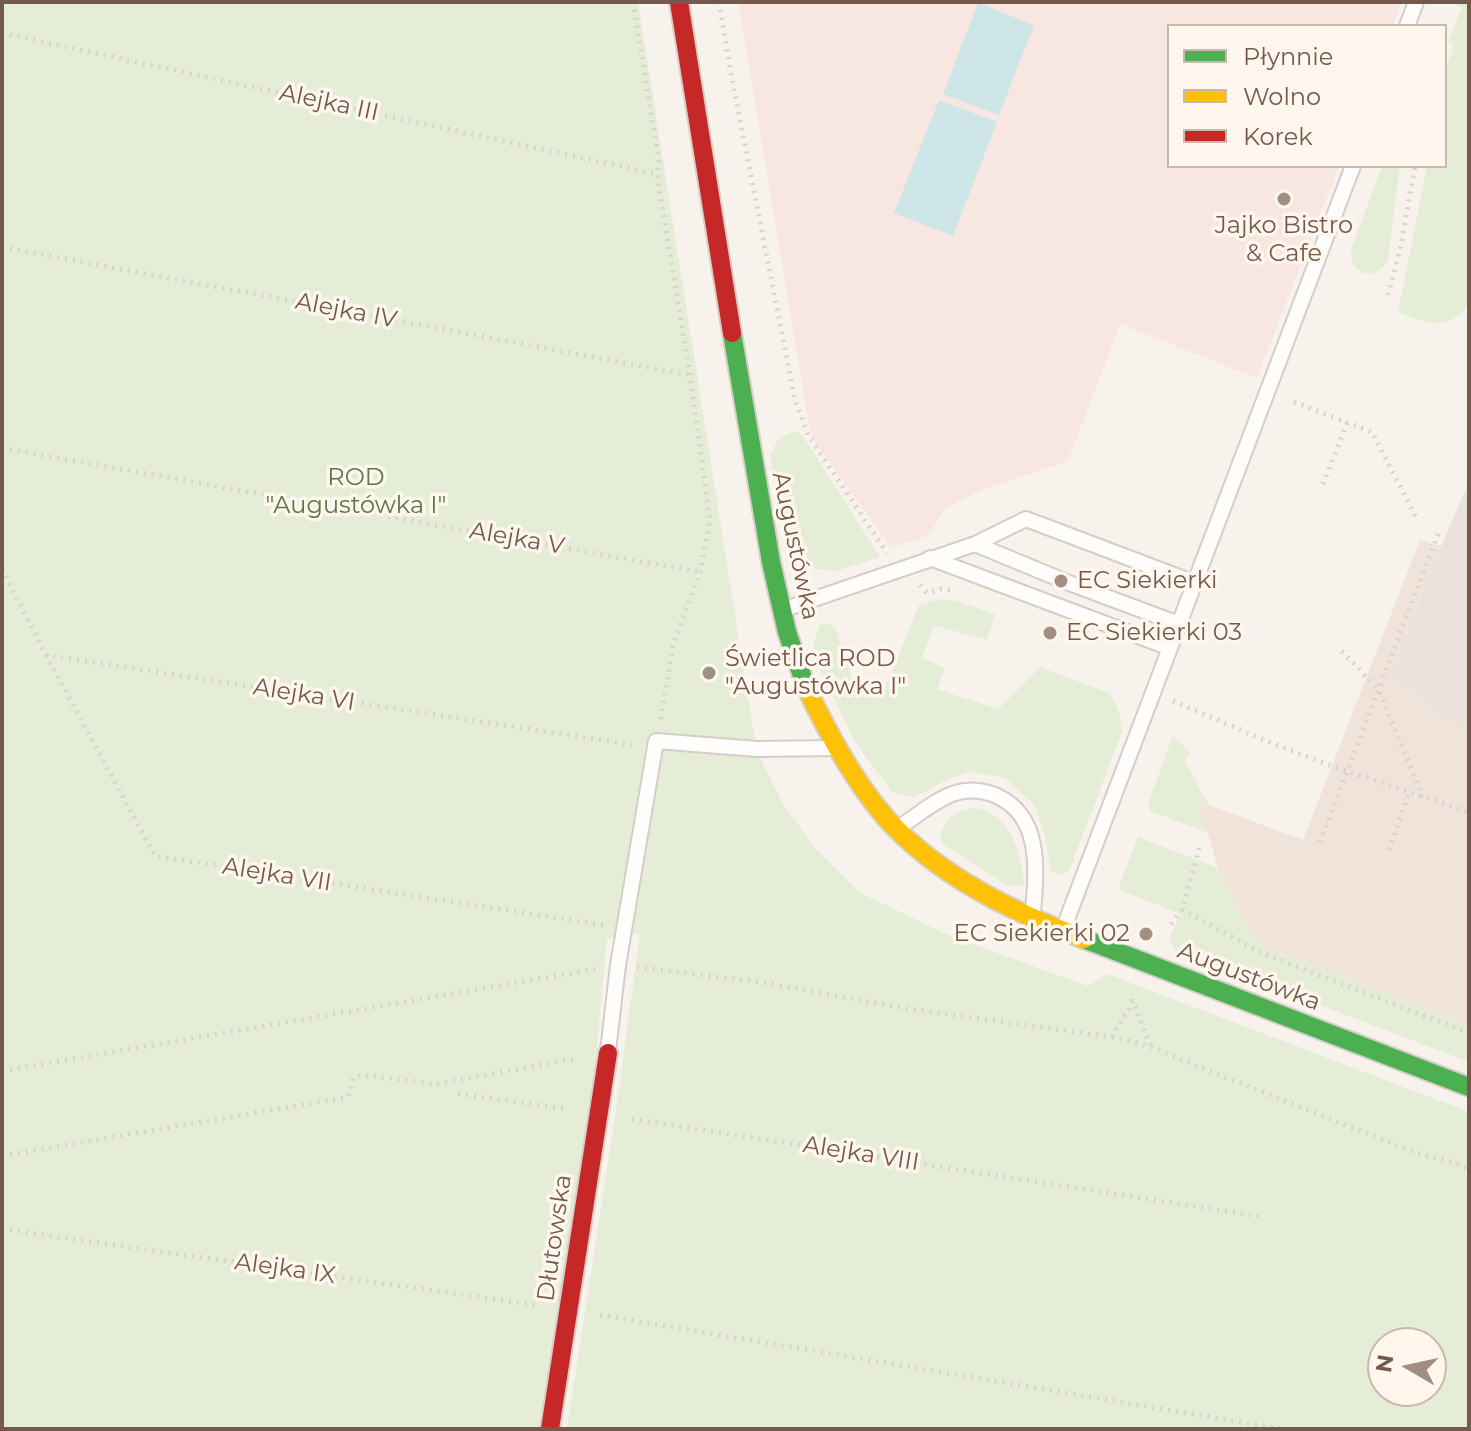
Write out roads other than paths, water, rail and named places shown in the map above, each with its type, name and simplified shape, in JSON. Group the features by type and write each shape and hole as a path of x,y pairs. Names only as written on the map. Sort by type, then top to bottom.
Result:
{"street":[{"name":"Augustówka","path":"679,2 748,435 781,611 800,672 838,748 866,791 897,829 924,855 958,879 1003,904 1062,931 1469,1087"},
{"name":"Dłutowska","path":"550,1429 608,1053"}],"lane":[{"path":"1408,24 1416,2"},
{"path":"1062,931 1352,168"},
{"path":"781,611 975,544 1026,519 1195,583"},
{"path":"975,544 1179,624"},
{"path":"930,558 1170,648"},
{"path":"608,1053 618,965 656,741 757,749 838,748"},
{"path":"897,829 938,801 956,793 976,790 1012,804 1022,816 1033,846 1037,868 1033,918"}],"water":[{"path":"978,3 1034,25 999,115 943,94"},
{"path":"939,100 997,122 953,236 894,213"}],"place":[{"name":"Jajko Bistro & Cafe","path":"1284,199"},
{"name":"EC Siekierki","path":"1061,581"},
{"name":"EC Siekierki 03","path":"1050,633"},
{"name":"Świetlica ROD \"Augustówka I\"","path":"709,673"},
{"name":"EC Siekierki 02","path":"1146,934"}],"park label":[{"name":"ROD \"Augustówka I\"","path":"356,492"}]}
